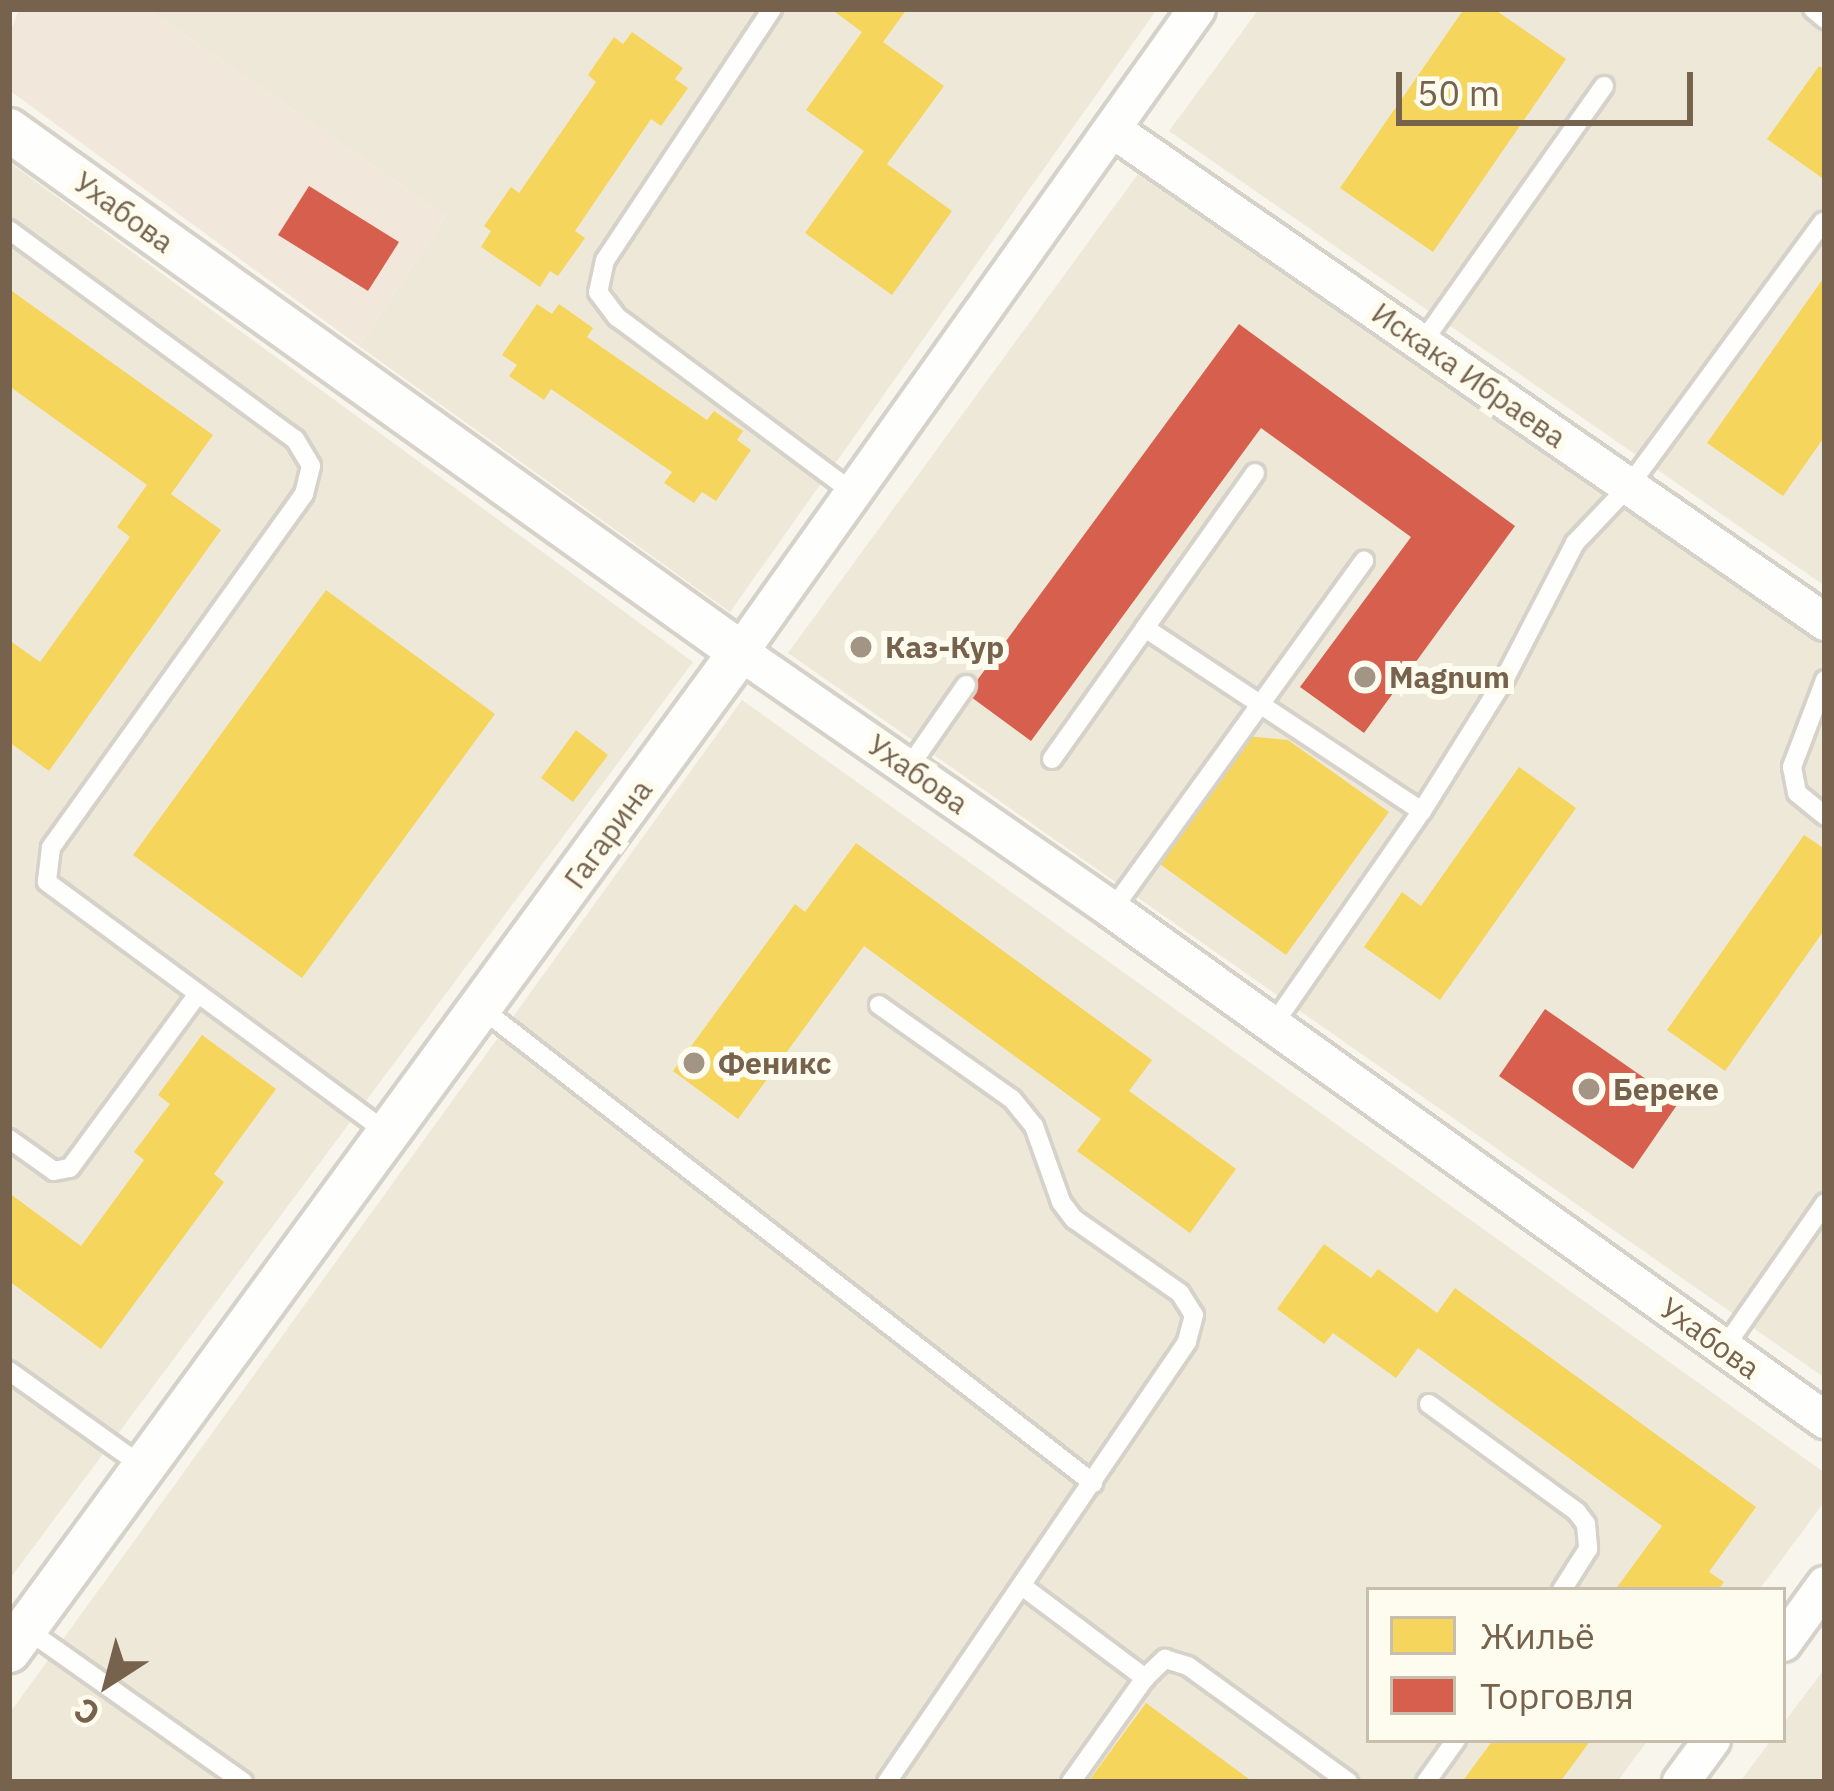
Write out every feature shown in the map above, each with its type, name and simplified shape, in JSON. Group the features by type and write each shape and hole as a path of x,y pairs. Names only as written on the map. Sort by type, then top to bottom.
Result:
{"street":[{"name":"Гагарина","path":"17,1640 740,652 1197,9"},
{"name":"Искака Ибраева","path":"1112,129 1825,622"},
{"name":"Ухабова","path":"9,130 1825,1420"},
{"path":"1786,1639 1825,1585"},
{"path":"1681,1782 1704,1743"}],"lane":[{"path":"772,9 605,260 598,292 617,317 853,492"},
{"path":"1813,9 1825,19"},
{"path":"1422,343 1604,86"},
{"path":"1274,1025 1422,811 1505,678 1575,544 1629,486 1822,221"},
{"path":"9,230 295,439 311,466 304,494 46,859 47,882 388,1132"},
{"path":"1052,759 1255,473"},
{"path":"1112,910 1364,560"},
{"path":"1145,628 1422,811"},
{"path":"1825,680 1792,766 1797,793 1825,816"},
{"path":"909,767 966,685"},
{"path":"9,1139 54,1171 70,1168 197,995"},
{"path":"879,1005 1012,1099 1034,1126 1061,1202 1074,1219 1189,1303 1194,1315 1186,1342 887,1782"},
{"path":"481,1009 1093,1483"},
{"path":"1724,1348 1825,1203"},
{"path":"9,1372 142,1466"},
{"path":"1429,1404 1577,1512 1586,1524 1588,1549 1564,1587"},
{"path":"1022,1586 1145,1678"},
{"path":"17,1640 243,1782"},
{"path":"1071,1782 1145,1678 1165,1660 1176,1660 1348,1782"},
{"path":"1426,1782 1454,1743"}],"shaded area":[{"path":"19,9 148,9 446,216 359,346 9,90 9,36"},
{"path":"148,9 1157,9 730,612 359,346 446,216"},
{"path":"1259,9 1825,9 1825,586 1169,131"},
{"path":"9,162 693,662 9,1580"},
{"path":"1138,174 1825,647 1825,1378 788,653"},
{"path":"742,700 1825,1473 1825,1501 1761,1587 1366,1587 1366,1743 1646,1743 1617,1782 9,1782 9,1714"},
{"path":"1825,1668 1825,1782 1740,1782 1769,1743 1786,1743 1786,1720"}],"building: Жильё":[{"path":"831,9 907,9 883,42 944,86 887,164 952,211 892,295 805,233 864,151 806,110 862,32"},
{"path":"1464,9 1494,9 1566,59 1433,252 1340,188"},
{"path":"632,32 683,68 675,79 688,88 661,126 651,119 575,231 585,238 558,276 550,271 540,287 481,247 491,231 484,226 511,187 519,193 596,82 588,75 614,37 623,44"},
{"path":"1819,66 1825,70 1825,180 1767,139"},
{"path":"1825,276 1825,436 1783,496 1707,443"},
{"path":"9,289 213,435 171,494 221,530 49,771 9,742 9,640 40,662 130,537 117,527 147,485 9,386"},
{"path":"537,304 552,314 559,304 593,328 587,337 707,420 714,411 743,431 737,440 751,450 716,501 702,492 694,503 664,483 672,472 551,389 544,400 509,376 517,365 502,355"},
{"path":"326,590 495,714 302,978 133,855"},
{"path":"576,730 608,755 573,802 541,778"},
{"path":"1247,736 1288,740 1389,812 1286,955 1157,862"},
{"path":"1519,767 1576,808 1440,1000 1364,947 1402,892 1421,906"},
{"path":"1804,835 1825,849 1825,929 1725,1071 1667,1030"},
{"path":"856,843 1152,1060 1129,1091 1236,1169 1190,1233 1077,1151 1101,1119 864,946 738,1119 673,1071 795,904 805,912"},
{"path":"202,1035 276,1089 214,1174 224,1182 101,1349 9,1281 9,1193 81,1246 144,1160 134,1152 170,1104 158,1095"},
{"path":"1324,1244 1371,1278 1378,1269 1437,1313 1455,1288 1756,1507 1709,1572 1724,1582 1720,1587 1617,1587 1662,1526 1418,1348 1396,1378 1333,1333 1324,1344 1277,1309"},
{"path":"1146,1703 1253,1782 1088,1782"},
{"path":"1491,1743 1589,1743 1560,1782 1462,1782"}],"building: Торговля":[{"path":"309,186 399,242 368,291 278,235"},
{"path":"1239,324 1515,526 1364,733 1300,687 1411,537 1261,428 1031,741 967,694"},
{"name":"Береке","path":"1545,1009 1679,1102 1633,1169 1499,1076"}],"place":[{"name":"Каз-Кур","path":"861,647"},
{"name":"Magnum","path":"1365,677"},
{"name":"Феникс","path":"694,1063"},
{"name":"Береке","path":"1589,1089"}]}
